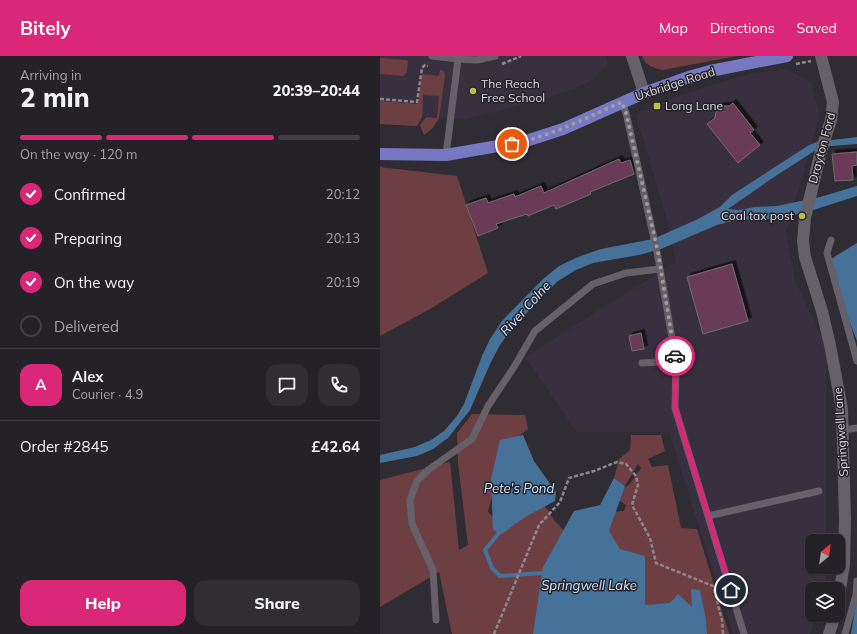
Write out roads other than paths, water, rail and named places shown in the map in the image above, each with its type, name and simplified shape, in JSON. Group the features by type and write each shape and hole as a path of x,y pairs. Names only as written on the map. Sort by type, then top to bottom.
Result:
{"main road":[{"name":"Uxbridge Road","path":"380,154 446,155 526,141 563,129 622,102 692,76 787,56"}],"street":[{"path":"632,56 644,93"},
{"name":"Drayton Ford","path":"805,218 821,151 831,120 833,102 821,56"},
{"name":"Springwell Lane","path":"805,218 802,241 805,257 820,304 830,345 842,409 845,519 844,564 841,582"},
{"path":"829,634 833,622"}],"lane":[{"path":"432,56 477,60 495,56"},
{"path":"446,155 458,59"},
{"path":"622,102 626,113 658,252 676,361 675,408 744,634"},
{"path":"831,240 827,253 857,361"},
{"path":"436,620 433,570 412,524 410,500 416,481 428,470 472,439 488,406 514,367 535,331 593,284 626,273 660,269"},
{"path":"642,363 676,361"},
{"path":"843,430 857,428"},
{"path":"708,516 818,490"},
{"path":"845,634 856,595 857,582"}],"water":[{"name":"River Colne","path":"857,137 857,144 831,146 816,150 728,209 739,210 755,207 777,206 820,197 857,186 857,196 804,213 772,219 736,220 717,225 661,249 639,255 593,263 576,270 558,281 512,328 500,345 470,410 448,438 433,449 417,456 380,463 380,455 415,447 431,440 444,431 457,416 464,404 482,356 490,339 502,321 542,280 559,266 578,257 601,249 653,239 696,220 720,207 732,195 809,145 817,142"},
{"path":"857,243 857,341 826,262"},
{"name":"Pete's Pond","path":"523,435 534,461 556,492 555,501 525,517 502,534 493,530 491,479 500,440"},
{"name":"Springwell Lake","path":"614,478 625,486 609,531 620,549 645,556 645,605 670,603 678,594 692,607 691,589 700,590 706,620 707,634 533,634 543,567 574,511 600,505"},
{"path":"857,597 857,634 851,634"}],"waterway":[{"path":"499,533 485,550 492,568 500,576 542,573"}],"place":[{"name":"The Reach Free School","path":"473,91"},
{"name":"Long Lane","path":"657,106"},
{"name":"Coal tax post","path":"802,216"}]}
